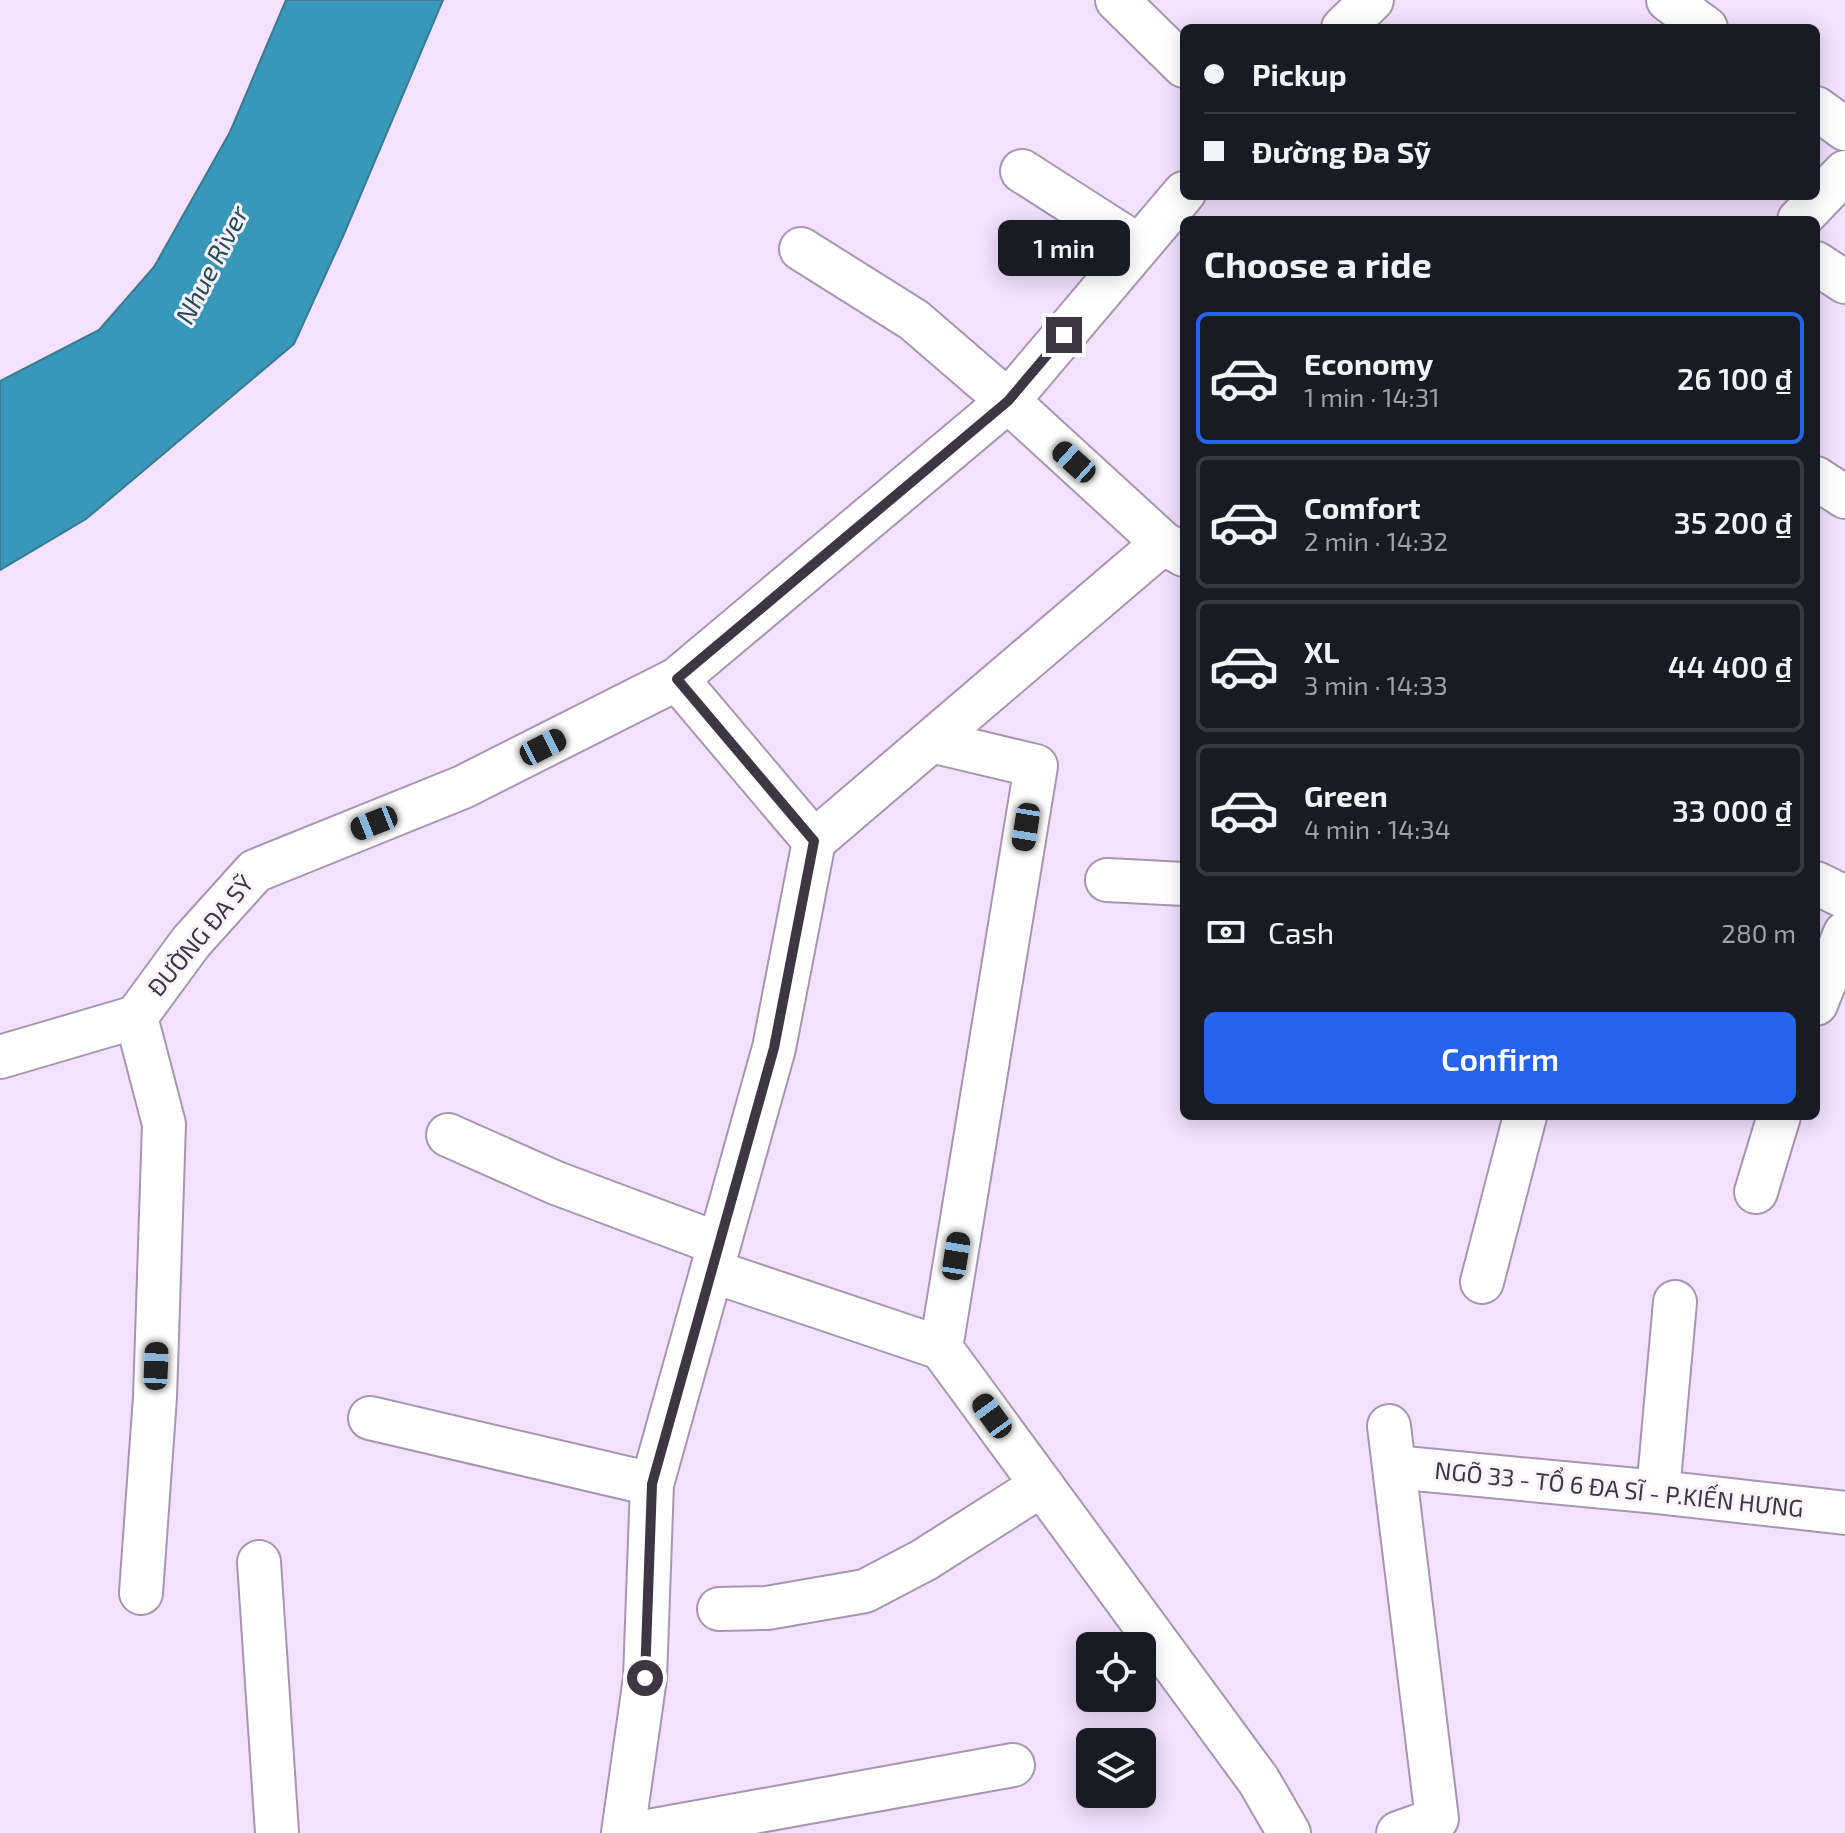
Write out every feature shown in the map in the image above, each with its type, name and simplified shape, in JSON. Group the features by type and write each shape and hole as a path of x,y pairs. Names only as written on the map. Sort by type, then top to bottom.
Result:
{"street":[{"path":"1117,0 1180,62"},
{"path":"1347,24 1372,0"},
{"path":"1668,0 1701,24"},
{"path":"1820,111 1845,129"},
{"path":"1022,171 1139,246"},
{"path":"1820,198 1845,172"},
{"name":"ĐƯỜNG ĐA SỸ","path":"0,1057 136,1017 191,942 255,871 463,787 677,679 1008,401 1180,198"},
{"path":"1803,216 1818,200"},
{"path":"623,1833 645,1678 652,1484 774,1048 814,841 931,741 1173,549 914,320 801,249"},
{"path":"1820,266 1845,282"},
{"path":"1820,481 1845,497"},
{"path":"677,679 814,841"},
{"path":"931,741 1036,766 941,1348"},
{"path":"1107,880 1180,884"},
{"path":"1820,885 1845,897"},
{"path":"1820,994 1845,933"},
{"path":"136,1017 164,1124 155,1397 141,1593"},
{"path":"1482,1282 1524,1120"},
{"path":"1756,1192 1778,1120"},
{"path":"448,1135 716,1257 941,1348 1259,1781 1289,1833"},
{"path":"1658,1492 1675,1302"},
{"path":"370,1418 652,1484"},
{"name":"NGÕ 33 - TỔ 6 ĐA SĨ - P.KIẾN HƯNG","path":"1398,1833 1437,1819 1391,1447 1658,1492 1845,1513"},
{"path":"719,1609 767,1608 865,1591 924,1560 1042,1485"},
{"path":"259,1562 277,1833"},
{"path":"638,1833 1013,1765"}],"water":[{"name":"Nhue River","path":"286,0 443,0 294,344 86,519 0,570 0,381 99,330 154,267 230,132"}],"route":[{"path":"645,1678 652,1484 774,1048 814,841 677,679 1008,401 1064,335"}]}
